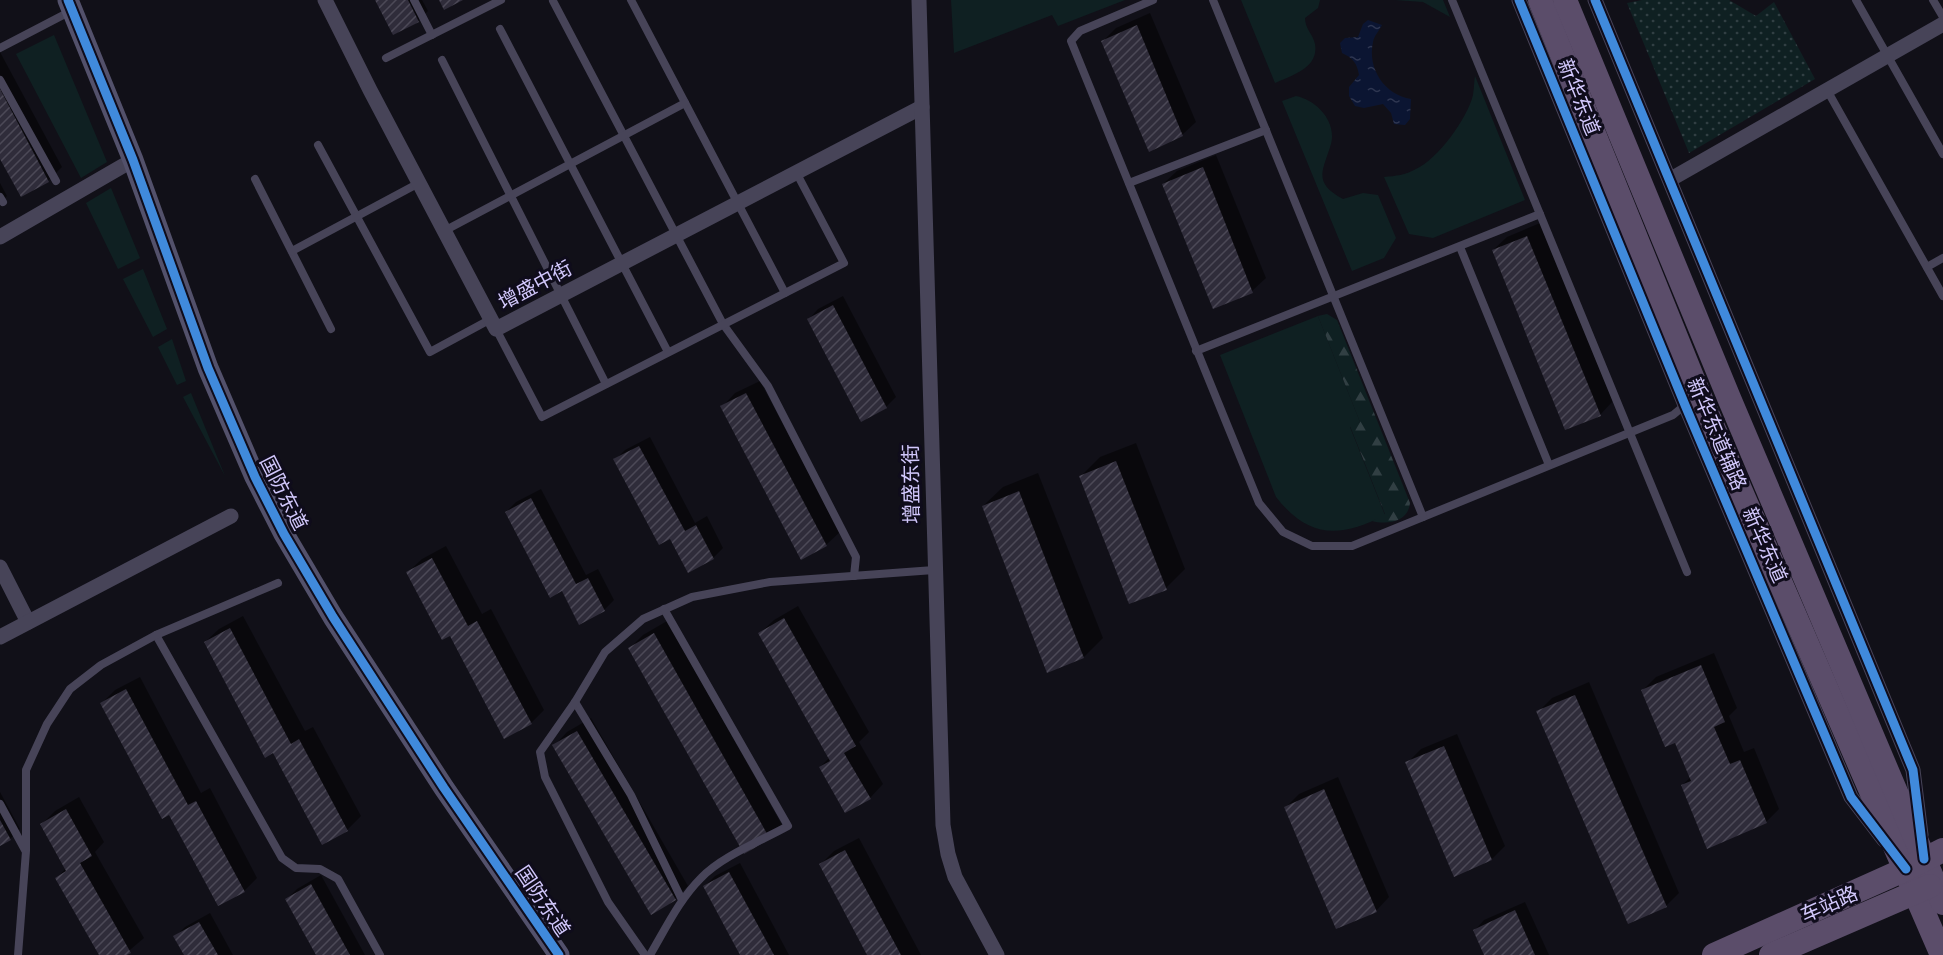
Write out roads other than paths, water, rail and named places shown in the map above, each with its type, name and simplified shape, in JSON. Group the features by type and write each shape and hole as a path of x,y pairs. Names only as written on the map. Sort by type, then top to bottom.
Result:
{"main road":[{"name":"新华东道","path":"1540,0 1701,399 1931,879"},
{"name":"新华东道","path":"1565,0 1724,387 1931,879 1942,955"},
{"name":"车站路","path":"1714,955 1931,879"},
{"name":"车站路","path":"1771,955 1931,879"}],"street":[{"name":"增盛中街","path":"325,0 493,324 561,295 922,107"},
{"name":"增盛东街","path":"919,0 943,825 955,877 997,955"},
{"name":"新华东道辅路","path":"1519,0 1685,405 1851,796 1931,879"},
{"path":"1595,0 1914,770 1931,879 1928,955"},
{"name":"国防东道","path":"70,5 133,160 208,368 255,477 284,534 333,617 444,788 559,955"},
{"path":"1671,179 1943,24"},
{"path":"0,237 133,160"},
{"path":"0,637 231,516"},
{"path":"0,567 28,622"}],"lane":[{"path":"414,0 432,35"},
{"path":"480,0 484,9"},
{"path":"386,58 501,0"},
{"path":"630,0 785,293"},
{"path":"1153,0 1080,32 1071,41 1259,503 1283,532 1312,546 1352,546 1673,415 1685,405"},
{"path":"1213,0 1423,517"},
{"path":"1452,0 1687,572"},
{"path":"1856,0 1943,153"},
{"path":"1933,0 1943,17"},
{"path":"553,1 723,324 768,386 856,557 854,576"},
{"path":"0,48 70,5"},
{"path":"500,29 668,352"},
{"path":"442,60 606,384"},
{"path":"0,80 56,181"},
{"path":"1827,90 1943,296"},
{"path":"444,231 685,103"},
{"path":"1129,183 1266,130"},
{"path":"318,145 430,352 493,324 542,417 844,263 796,172"},
{"path":"255,179 332,329"},
{"path":"292,251 419,183"},
{"path":"1197,351 1540,214"},
{"path":"1460,247 1549,465"},
{"path":"1927,267 1943,258"},
{"path":"645,955 608,902 544,777 540,752 575,702 605,652 643,619 692,597 770,582 934,570"},
{"path":"18,955 26,851 26,770 47,724 70,689 101,665 156,635 278,583"},
{"path":"650,955 682,900 702,876 724,861 788,826 664,609"},
{"path":"156,635 282,858 296,868 320,869 338,879 380,955"},
{"path":"575,702 631,795 682,900"},
{"path":"0,804 26,851"}],"water":[{"path":"1368,20 1382,25 1374,40 1372,52 1373,62 1380,79 1393,92 1411,99 1410,119 1405,125 1394,124 1391,113 1383,104 1364,108 1355,106 1349,96 1349,87 1359,75 1354,61 1342,53 1340,43 1345,38 1358,37 1363,24"}]}
